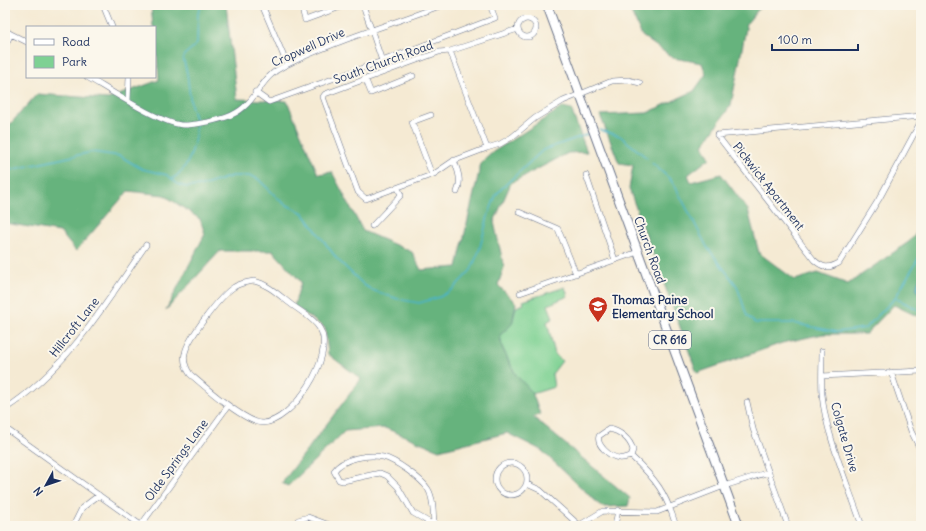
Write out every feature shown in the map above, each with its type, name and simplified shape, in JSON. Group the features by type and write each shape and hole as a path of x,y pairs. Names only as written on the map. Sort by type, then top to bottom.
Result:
{"main road":[{"name":"Church Road","path":"547,5 739,526"}],"street":[{"path":"103,5 112,26"},
{"path":"262,5 286,64"},
{"path":"301,5 305,20 346,5"},
{"path":"362,5 382,61"},
{"name":"Cropwell Drive","path":"89,78 157,117 185,125 227,117 245,106 270,74 286,64 334,44 372,32 442,5"},
{"path":"255,92 269,102 382,61 495,18 490,5"},
{"path":"450,51 518,29"},
{"path":"5,30 26,42"},
{"path":"5,46 11,34"},
{"name":"South Church Road","path":"487,148 450,51 445,50 365,78 325,94 323,101 358,192 366,199 432,175 454,160 500,144 549,109 612,81 628,80 640,83"},
{"path":"365,78 371,93 413,76"},
{"path":"128,101 130,78"},
{"path":"431,115 412,122 432,175"},
{"name":"Pickwick Apartment","path":"921,116 716,135 814,260 822,266 831,267 839,263 879,199 921,120"},
{"path":"454,160 459,180 457,192"},
{"path":"586,176 615,260"},
{"path":"372,226 401,195 398,188"},
{"path":"519,212 558,229 576,274"},
{"name":"Hillcroft Lane","path":"5,409 40,382 74,347 146,245"},
{"path":"520,293 638,252"},
{"path":"245,282 259,282 311,320 320,329 324,351 322,361 316,373 296,403 274,420 261,423 228,406 190,374 186,369 185,354 192,339 225,293 245,282"},
{"name":"Colgate Drive","path":"822,351 822,395 831,434 862,526"},
{"path":"822,376 921,371"},
{"path":"891,372 911,431 921,451"},
{"path":"747,402 753,429 788,526"},
{"name":"Olde Springs Lane","path":"141,526 228,406"},
{"path":"5,428 141,526"},
{"path":"606,430 614,430 632,444 633,450 631,456 622,459 611,456 600,444 599,436 606,430"},
{"path":"378,456 391,461 412,474 429,490 433,502 434,526 413,513 398,487 387,476 380,473 343,481 339,480 334,470 342,463 354,459 378,456"},
{"path":"631,456 653,477 671,508 676,526"},
{"path":"506,464 517,464 525,471 527,484 518,494 508,495 497,486 496,476 498,470 506,464"},
{"path":"527,484 540,490 578,525 603,511 618,510 657,512 671,508 724,486 769,472"},
{"path":"73,526 82,508 99,495"},
{"path":"615,526 618,510"},
{"path":"296,526 298,520 308,517 332,526"}],"green space":[{"path":"151,5 226,5 237,99 287,101 318,174 332,172 363,231 412,252 421,270 457,267 481,163 493,152 563,107 571,109 587,152 568,153 511,183 494,222 504,267 498,285 516,303 512,324 500,335 502,347 516,375 532,392 540,414 533,417 630,498 628,506 602,507 541,450 507,433 439,450 385,428 345,431 288,486 282,483 361,379 328,354 325,328 294,306 301,282 273,251 220,251 166,310 205,234 200,219 164,195 128,191 76,251 60,232 5,223 5,130 37,94 108,99 159,80 156,26 153,26"},
{"path":"628,5 762,5 747,23 731,105 703,145 710,158 688,175 691,182 721,174 748,210 759,253 795,280 818,273 848,284 910,241 921,227 921,318 894,305 866,334 823,334 782,343 697,373 629,189 633,165 619,163 600,115 647,113 694,91 706,74 702,63 673,58 642,36"},
{"path":"565,287 568,296 548,305 553,318 547,322 555,354 562,361 552,374 554,387 532,394 516,375 502,347 500,335 512,324 516,307 524,304 523,301"}],"water":[{"path":"921,275 921,296 917,291 917,284"}],"waterway":[{"path":"196,122 191,105 187,73 183,58 184,55 197,44 198,13 202,5"},
{"path":"172,179 183,169 190,156 193,148 196,126"},
{"path":"600,130 620,136 647,158"},
{"path":"5,171 92,152 120,156 142,169 167,175 179,185 187,187 202,186 232,176 251,176 258,179 283,203 303,213 337,259 364,285 372,290 398,299 419,303 440,297 453,289 471,270 479,251 488,216 496,195 503,187 543,150 588,134"},
{"path":"652,163 670,179 676,188 707,247 737,286 747,316 755,323 793,323 837,332 866,328 895,298 921,254"},
{"path":"895,298 921,311"}],"place":[{"name":"Thomas Paine Elementary School","path":"598,323"}]}
